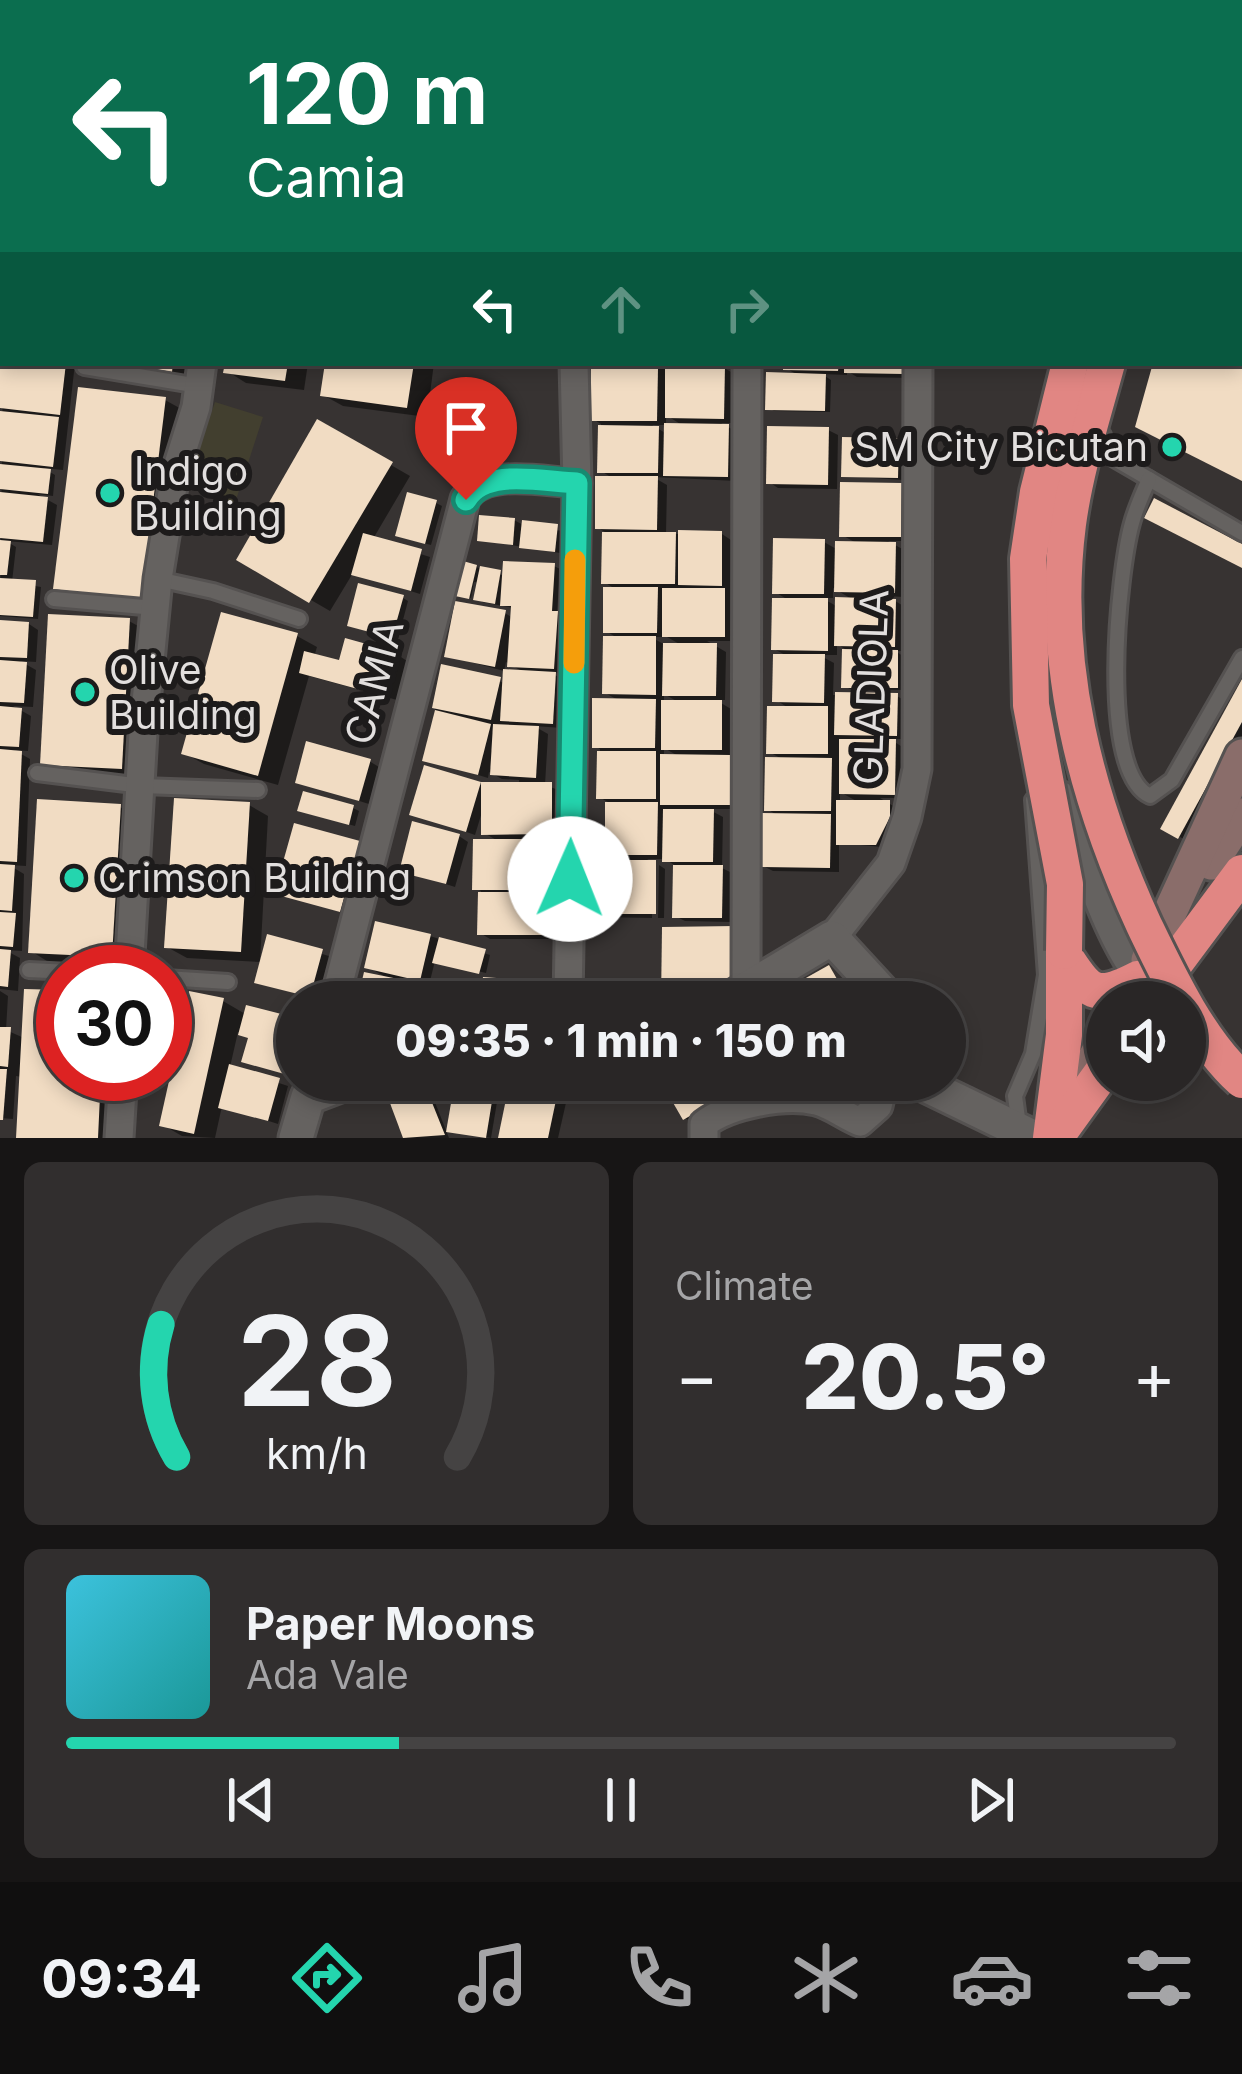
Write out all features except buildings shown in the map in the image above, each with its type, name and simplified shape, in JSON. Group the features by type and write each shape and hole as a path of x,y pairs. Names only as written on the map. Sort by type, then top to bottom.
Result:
{"highway":[{"path":"1043,1136 1064,1035 1064,884 1031,705 1028,559 1038,492 1069,366"},
{"path":"1105,366 1068,523 1064,600 1072,712 1087,779 1123,879 1156,951 1203,1032 1242,1080"},
{"path":"1147,981 1242,873"},
{"path":"1064,953 1086,985"},
{"path":"1043,1136 1086,1089"}],"main road":[{"path":"1145,981 1242,756"},
{"path":"1146,981 1242,814"},
{"path":"1043,1136 1086,1068"}],"street":[{"path":"568,981 577,483 574,366"},
{"path":"736,981 746,366"},
{"name":"GLADIOLA","path":"761,981 832,938 891,863 907,817 917,769 918,366"},
{"path":"1086,366 1038,538 1034,658 1057,784 1084,861 1141,981"},
{"path":"131,945 158,579 175,474 200,375"},
{"name":"CAMIA","path":"340,981 469,492 489,480 577,483"},
{"path":"832,938 872,981"},
{"path":"119,1138 121,1101"},
{"path":"296,1138 307,1101"},
{"path":"704,1138 704,1124 718,1113 779,1101"},
{"path":"814,1101 860,1122 879,1101"},
{"path":"964,1101 1043,1136"}],"lane":[{"path":"1054,366 1047,396 1066,436 1242,532"},
{"path":"1099,450 1119,366"},
{"path":"85,367 200,375"},
{"path":"1148,479 1132,523 1116,625 1120,734 1127,772 1140,791 1150,796 1172,780 1242,658"},
{"path":"158,579 299,619"},
{"path":"54,599 155,608"},
{"path":"1029,753 1046,975 1033,1054 1015,1096 1043,1136"},
{"path":"37,773 142,786 258,790"},
{"path":"29,970 36,970"},
{"path":"192,980 228,982"}],"shaded area":[{"path":"215,402 263,417 235,503 186,487"}],"slow traffic":[{"path":"574,663 575,560"}],"place":[{"name":"SM City Bicutan","path":"1172,447"},
{"name":"Indigo Building","path":"110,493"},
{"name":"Olive Building","path":"85,692"},
{"name":"Crimson Building","path":"74,878"}],"route":[{"path":"466,500 469,492 489,480 577,483 570,879"}]}
